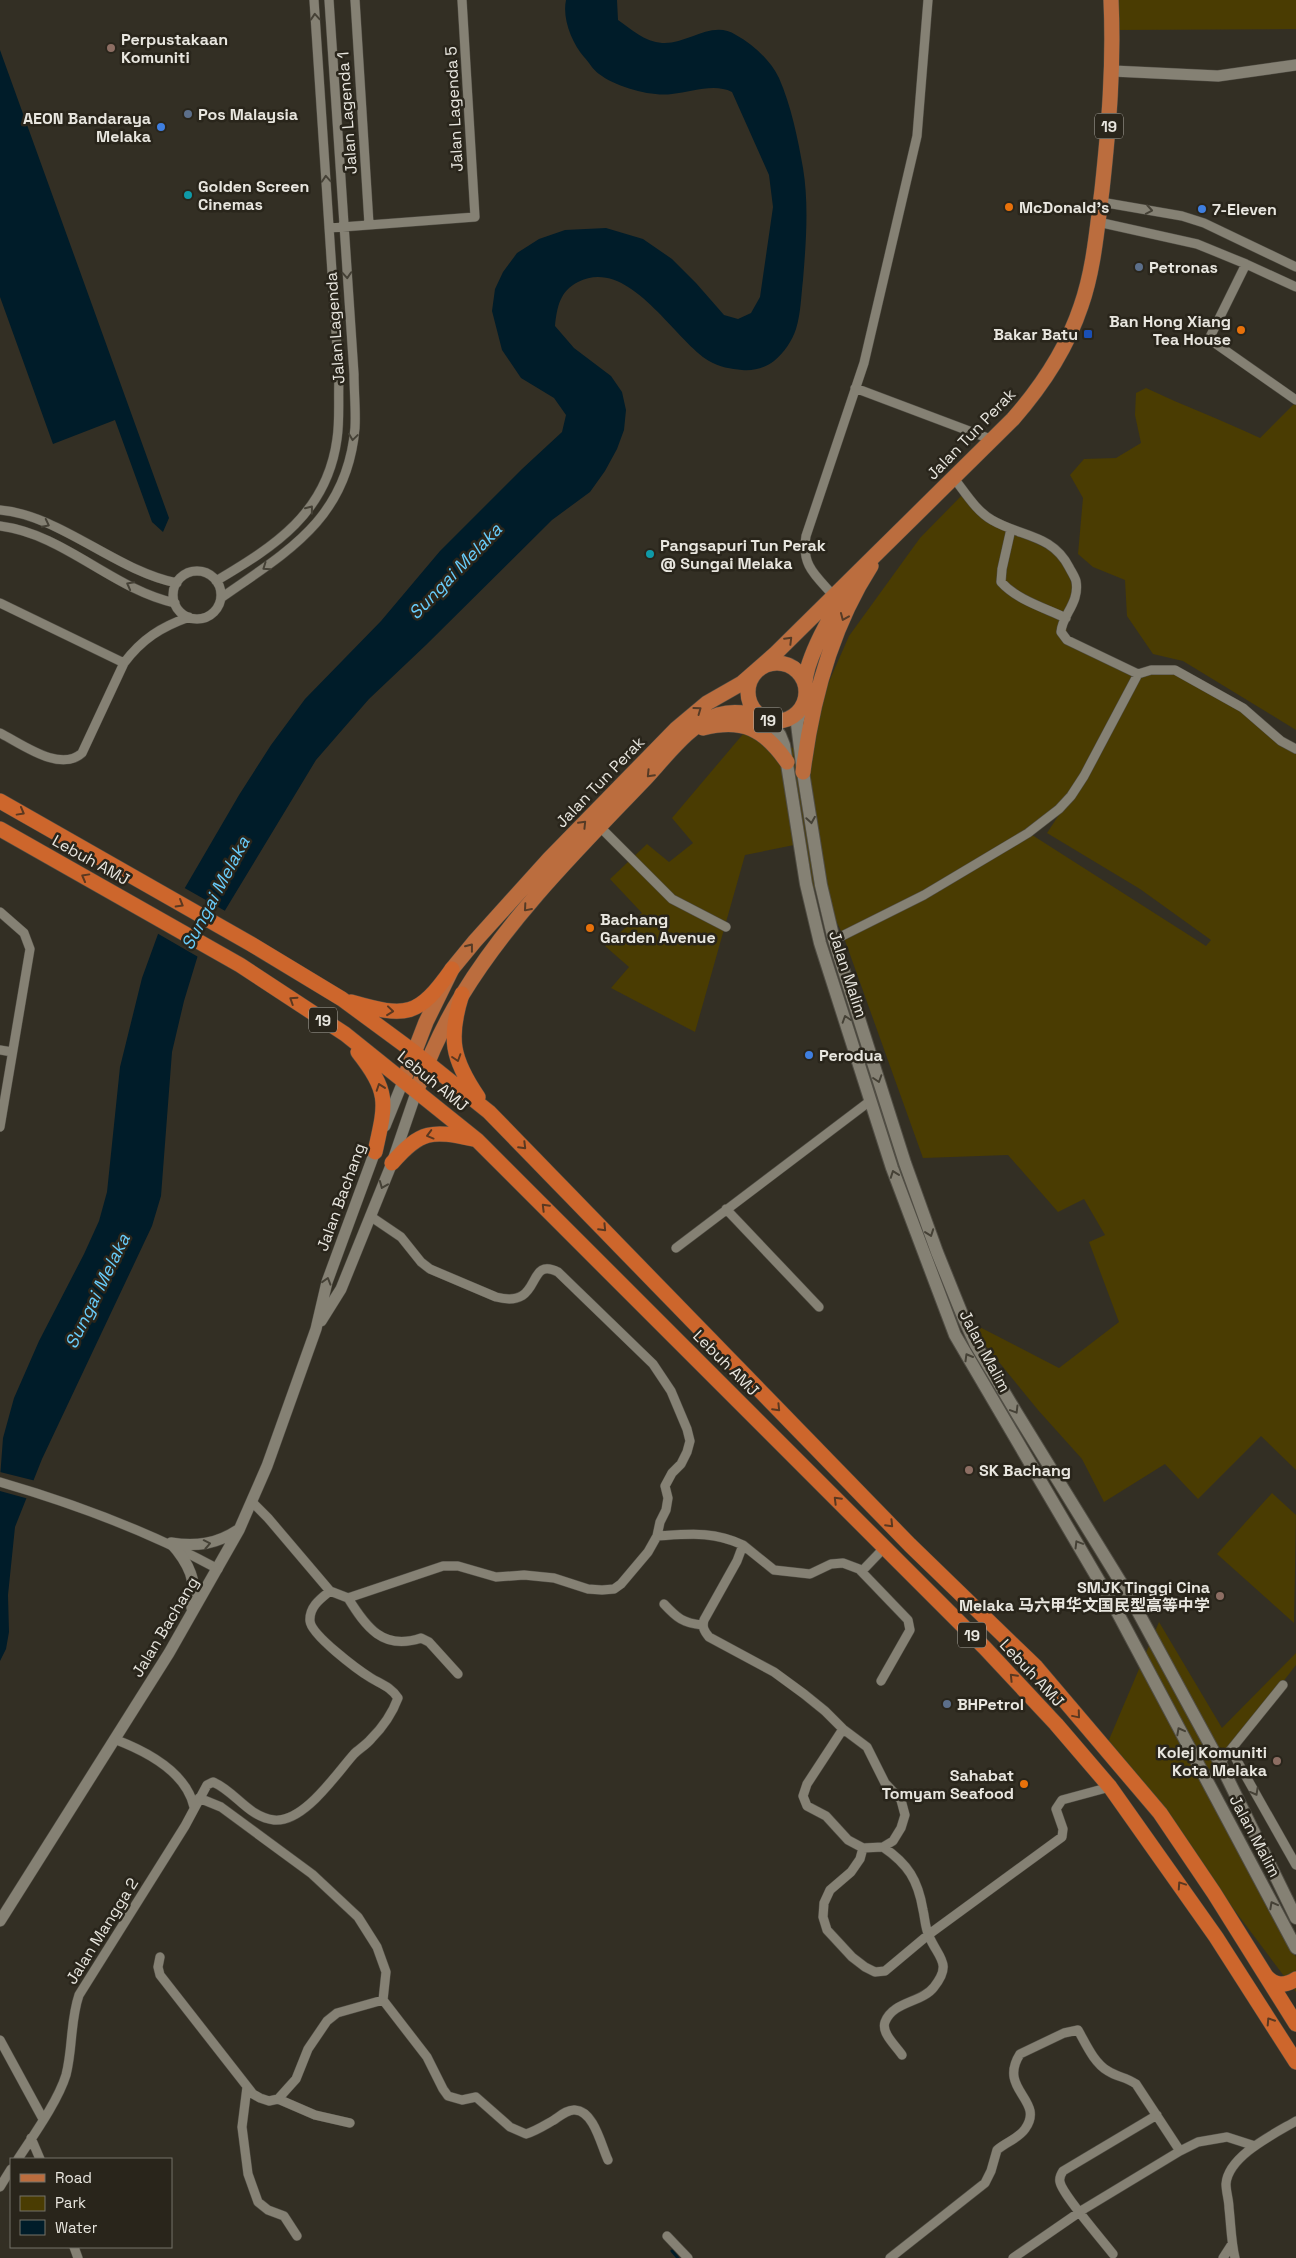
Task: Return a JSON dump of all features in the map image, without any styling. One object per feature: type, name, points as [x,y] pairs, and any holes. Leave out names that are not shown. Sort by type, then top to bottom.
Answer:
[{"type":"highway","name":"Lebuh AMJ","points":[[0,801],[250,944],[342,1000],[414,1052],[489,1112],[910,1545],[1036,1667],[1160,1813],[1214,1893],[1296,2024]]},
{"type":"highway","name":"Lebuh AMJ","points":[[0,829],[240,965],[345,1034],[404,1079],[477,1140],[1026,1690],[1110,1787],[1216,1937],[1296,2062]]},
{"type":"highway","points":[[342,1000],[393,1012],[408,1011],[430,998],[452,969]]},
{"type":"highway","points":[[462,994],[455,1017],[454,1053],[461,1071],[489,1112]]},
{"type":"highway","points":[[345,1034],[375,1074],[381,1087],[384,1100],[383,1113],[375,1152]]},
{"type":"highway","points":[[392,1163],[413,1142],[432,1133],[445,1132],[477,1140]]},
{"type":"highway","points":[[1264,1973],[1270,1981],[1278,1984],[1287,1984],[1296,1979]]},
{"type":"main road","name":"Jalan Tun Perak","points":[[404,1079],[414,1052],[452,969],[549,859],[676,729],[707,703],[742,683],[754,673],[992,440],[1027,402],[1056,359],[1070,333],[1081,305],[1089,277],[1098,222],[1107,148],[1113,71],[1111,0]]},
{"type":"main road","points":[[803,772],[808,732],[821,676],[849,607],[865,575],[885,544]]},
{"type":"main road","name":"Jalan Tun Perak","points":[[805,683],[808,666],[838,603],[855,574]]},
{"type":"main road","points":[[754,673],[768,664],[786,664],[794,668],[805,683]]},
{"type":"main road","name":"19","points":[[754,673],[750,680],[748,698],[751,706],[765,719],[789,719],[801,709],[805,701],[805,683]]},
{"type":"main road","name":"Jalan Malim","points":[[801,709],[798,724],[803,772],[821,885],[834,940],[905,1163],[937,1252],[964,1319],[976,1345],[1131,1599],[1292,1896],[1296,1918]]},
{"type":"main road","name":"Jalan Tun Perak","points":[[417,1090],[440,1033],[462,994],[514,923],[600,826],[695,728],[718,715],[736,712],[765,719]]},
{"type":"main road","name":"Jalan Malim","points":[[765,719],[780,734],[787,762],[806,884],[820,943],[848,1024],[870,1100],[916,1233],[955,1335],[1115,1608],[1296,1948]]},
{"type":"main road","points":[[684,738],[703,728],[716,725],[732,724],[749,727],[764,735],[777,747],[787,762]]},
{"type":"street","name":"Jalan Lagenda","points":[[216,581],[261,554],[302,519],[316,501],[330,467],[337,439],[338,378],[314,0]]},
{"type":"street","name":"Jalan Lagenda","points":[[221,598],[292,548],[314,526],[330,507],[348,468],[355,427],[354,374],[329,0]]},
{"type":"street","name":"Jalan Lagenda 1","points":[[355,0],[369,224]]},
{"type":"street","name":"Jalan Lagenda 5","points":[[369,224],[475,217],[462,0]]},
{"type":"street","points":[[833,595],[806,562],[804,550],[806,536],[868,345],[917,136],[928,0]]},
{"type":"street","points":[[1113,71],[1218,76],[1296,65]]},
{"type":"street","points":[[1100,202],[1182,216],[1204,223],[1296,267]]},
{"type":"street","points":[[1098,222],[1177,238],[1246,264],[1296,287]]},
{"type":"street","points":[[329,228],[369,224]]},
{"type":"street","points":[[1246,264],[1209,339],[1296,400]]},
{"type":"street","points":[[854,388],[992,440]]},
{"type":"street","points":[[953,478],[982,512],[992,520],[1051,544],[1064,558],[1076,581],[1074,604],[1061,627],[1061,632],[1067,640],[1138,674],[1151,670],[1174,670],[1243,708],[1281,741],[1296,749]]},
{"type":"street","points":[[0,510],[11,511],[38,519],[152,577],[177,583]]},
{"type":"street","points":[[0,526],[36,535],[152,596],[175,603]]},
{"type":"street","points":[[1011,528],[1001,582],[1008,589],[1023,598],[1066,618]]},
{"type":"street","points":[[198,571],[211,576],[216,581],[221,598],[219,605],[211,614],[200,619],[183,614],[175,603],[173,596],[177,583],[185,574],[198,571]]},
{"type":"street","points":[[0,603],[124,663]]},
{"type":"street","points":[[0,733],[46,756],[67,761],[75,759],[82,753],[124,663],[142,642],[156,631],[189,617]]},
{"type":"street","points":[[834,940],[924,895],[1028,833],[1059,809],[1071,796],[1084,776],[1138,674]]},
{"type":"street","points":[[600,826],[672,899],[726,927]]},
{"type":"street","points":[[0,912],[24,933],[30,949],[0,1127]]},
{"type":"street","points":[[0,1050],[12,1052]]},
{"type":"street","name":"Jalan Bachang","points":[[0,1921],[190,1617],[239,1530],[267,1466],[316,1328],[327,1282],[404,1079]]},
{"type":"street","name":"Jalan Bachang","points":[[316,1328],[341,1289],[392,1163],[417,1090]]},
{"type":"street","points":[[676,1248],[870,1100]]},
{"type":"street","points":[[726,1209],[819,1307]]},
{"type":"street","points":[[348,1598],[444,1566],[458,1566],[496,1577],[524,1575],[554,1578],[588,1589],[614,1588],[628,1577],[657,1536],[668,1498],[665,1486],[672,1473],[681,1464],[690,1441],[688,1429],[671,1391],[653,1364],[558,1272],[551,1268],[544,1268],[538,1273],[524,1296],[516,1300],[496,1297],[430,1269],[421,1262],[401,1237],[370,1216]]},
{"type":"street","points":[[0,1482],[95,1512],[171,1543],[218,1569]]},
{"type":"street","points":[[252,1502],[330,1591],[348,1598],[364,1623],[379,1637],[406,1643],[421,1638],[430,1642],[458,1674]]},
{"type":"street","points":[[171,1543],[190,1546],[204,1544],[229,1537],[239,1530]]},
{"type":"street","points":[[657,1536],[702,1533],[728,1538],[743,1545],[774,1570],[810,1574],[831,1564],[843,1563],[862,1571],[908,1620],[910,1625],[908,1635],[881,1681]]},
{"type":"street","points":[[171,1543],[184,1559],[192,1575],[195,1589],[190,1617]]},
{"type":"street","points":[[702,1625],[743,1545]]},
{"type":"street","points":[[862,1571],[884,1548]]},
{"type":"street","name":"Jalan Mangga 2","points":[[19,2158],[57,2096],[66,2076],[74,2011],[79,1995],[185,1826],[207,1785],[213,1782],[220,1785],[240,1803],[264,1817],[282,1819],[292,1816],[333,1782],[347,1762],[370,1741],[393,1712],[398,1698],[394,1692],[327,1644],[311,1627],[309,1619],[314,1605],[330,1591]]},
{"type":"street","points":[[664,1604],[679,1619],[702,1625],[709,1637],[774,1672],[804,1694],[825,1711],[842,1729],[867,1747],[885,1783],[901,1800],[906,1815],[901,1828],[893,1840],[883,1847],[863,1848],[848,1840],[826,1816],[807,1806],[803,1796],[807,1784],[842,1729]]},
{"type":"street","points":[[1220,1763],[1283,1685]]},
{"type":"street","points":[[114,1739],[148,1754],[171,1771],[187,1788],[194,1807]]},
{"type":"street","points":[[1231,1750],[1296,1865]]},
{"type":"street","points":[[863,1848],[860,1858],[851,1872],[830,1890],[824,1903],[823,1917],[827,1930],[852,1957],[875,1972],[885,1971],[928,1935],[1062,1837],[1064,1829],[1056,1809],[1062,1800],[1110,1787]]},
{"type":"street","points":[[199,1798],[221,1808],[312,1874],[358,1917],[377,1946],[386,1972],[383,2000],[427,2057],[448,2096],[462,2100],[476,2098],[510,2127],[526,2134],[566,2112],[574,2110],[583,2112],[590,2117],[608,2160]]},
{"type":"street","points":[[883,1847],[894,1854],[916,1880],[928,1935],[943,1958],[944,1969],[933,1989],[924,1996],[903,2004],[884,2023],[885,2032],[902,2055]]},
{"type":"street","points":[[160,1957],[158,1967],[160,1975],[247,2087],[260,2098],[269,2101],[278,2099],[296,2079],[308,2049],[327,2021],[337,2013],[383,2000]]},
{"type":"street","points":[[890,2258],[989,2178],[997,2150],[1025,2130],[1031,2113],[1029,2104],[1014,2083],[1013,2067],[1020,2054],[1064,2033],[1078,2030],[1101,2065],[1108,2072],[1127,2078],[1136,2084],[1180,2151]]},
{"type":"street","points":[[0,2040],[42,2119]]},
{"type":"street","points":[[247,2087],[242,2127],[248,2174],[258,2202],[268,2210],[284,2216],[297,2236]]},
{"type":"street","points":[[278,2099],[315,2115],[350,2123]]},
{"type":"street","points":[[1113,2254],[1080,2212],[1060,2182],[1063,2171],[1157,2114]]},
{"type":"street","points":[[1235,2258],[1226,2184],[1230,2171],[1241,2157],[1255,2146],[1296,2121]]},
{"type":"street","points":[[1013,2258],[1080,2212],[1198,2142],[1227,2137],[1255,2146]]},
{"type":"street","points":[[31,2138],[40,2158]]},
{"type":"street","points":[[0,2187],[10,2172]]},
{"type":"street","points":[[667,2236],[688,2258]]},
{"type":"street","points":[[1223,2258],[1232,2244]]},
{"type":"green space","points":[[1108,0],[1296,0],[1296,29],[1112,30]]},
{"type":"green space","points":[[1146,388],[1260,438],[1294,404],[1296,405],[1296,730],[1183,661],[1153,654],[1127,616],[1125,580],[1093,567],[1078,554],[1083,498],[1070,475],[1084,459],[1116,458],[1141,443],[1135,415],[1136,393]]},
{"type":"green space","points":[[965,492],[992,520],[1064,558],[1075,596],[1066,618],[1067,640],[1138,674],[1175,670],[1243,708],[1296,748],[1296,1470],[1261,1436],[1198,1499],[1165,1464],[1104,1502],[1082,1459],[1038,1410],[964,1319],[1059,1368],[1119,1322],[1089,1242],[1105,1235],[1084,1199],[1058,1212],[1008,1155],[923,1158],[843,935],[822,892],[806,884],[799,844],[745,855],[695,1032],[611,988],[629,967],[605,946],[642,913],[610,879],[647,844],[669,862],[693,843],[672,818],[749,727],[777,747],[800,748],[849,636],[920,538]],"holes":[[[1070,798],[1047,833],[1140,889],[1211,940],[1206,946],[1029,833]]]},
{"type":"green space","points":[[1272,1493],[1296,1515],[1294,1623],[1217,1554]]},
{"type":"green space","points":[[1159,1622],[1222,1728],[1296,1653],[1296,1665],[1220,1763],[1203,1773],[1296,1957],[1296,1992],[1108,1742]]},
{"type":"water","name":"Sungai Melaka","points":[[566,0],[617,0],[618,20],[638,34],[656,42],[671,43],[709,31],[727,31],[749,43],[771,65],[779,78],[791,111],[805,182],[805,252],[801,304],[796,329],[784,351],[771,363],[755,369],[734,369],[709,361],[695,350],[649,304],[632,290],[615,280],[597,277],[578,282],[567,290],[560,300],[555,326],[574,348],[611,376],[622,392],[626,410],[624,430],[617,449],[605,471],[590,492],[552,520],[369,699],[316,760],[198,955],[184,1001],[172,1052],[161,1196],[152,1226],[42,1459],[15,1527],[8,1595],[9,1632],[6,1649],[0,1661],[0,1478],[3,1438],[14,1398],[39,1341],[99,1221],[107,1192],[120,1067],[142,978],[158,934],[239,795],[271,745],[305,699],[381,621],[440,551],[562,432],[566,415],[554,398],[521,378],[502,350],[492,311],[495,289],[503,272],[517,253],[539,239],[565,230],[606,228],[643,239],[672,259],[724,315],[738,319],[751,313],[760,297],[773,207],[769,175],[732,92],[725,89],[710,88],[664,95],[654,94],[624,87],[606,79],[595,70],[576,45],[565,15]]},
{"type":"water","points":[[0,50],[169,518],[163,532],[152,522],[115,420],[53,444],[0,297]]},
{"type":"pier","points":[[181,886],[227,912],[200,958],[155,932]]},
{"type":"pier","points":[[0,1472],[36,1481],[29,1499],[0,1491]]},
{"type":"waterway","points":[[672,2251],[678,2258]]},
{"type":"place","name":"Perpustakaan Komuniti","points":[[111,48]]},
{"type":"place","name":"Pos Malaysia","points":[[188,114]]},
{"type":"place","name":"AEON Bandaraya Melaka","points":[[161,127]]},
{"type":"place","name":"Golden Screen Cinemas","points":[[188,195]]},
{"type":"place","name":"McDonald's","points":[[1009,207]]},
{"type":"place","name":"7-Eleven","points":[[1202,209]]},
{"type":"place","name":"Petronas","points":[[1139,267]]},
{"type":"place","name":"Ban Hong Xiang Tea House","points":[[1241,330]]},
{"type":"place","name":"Bakar Batu","points":[[1088,334]]},
{"type":"place","name":"Pangsapuri Tun Perak @ Sungai Melaka","points":[[650,554]]},
{"type":"place","name":"Bachang Garden Avenue","points":[[590,928]]},
{"type":"place","name":"Perodua","points":[[809,1055]]},
{"type":"place","name":"SK Bachang","points":[[969,1470]]},
{"type":"place","name":"SMJK Tinggi Cina Melaka 马六甲华文国民型高等中学","points":[[1220,1596]]},
{"type":"place","name":"BHPetrol","points":[[947,1704]]},
{"type":"place","name":"Kolej Komuniti Kota Melaka","points":[[1277,1761]]},
{"type":"place","name":"Sahabat Tomyam Seafood","points":[[1024,1784]]}]
